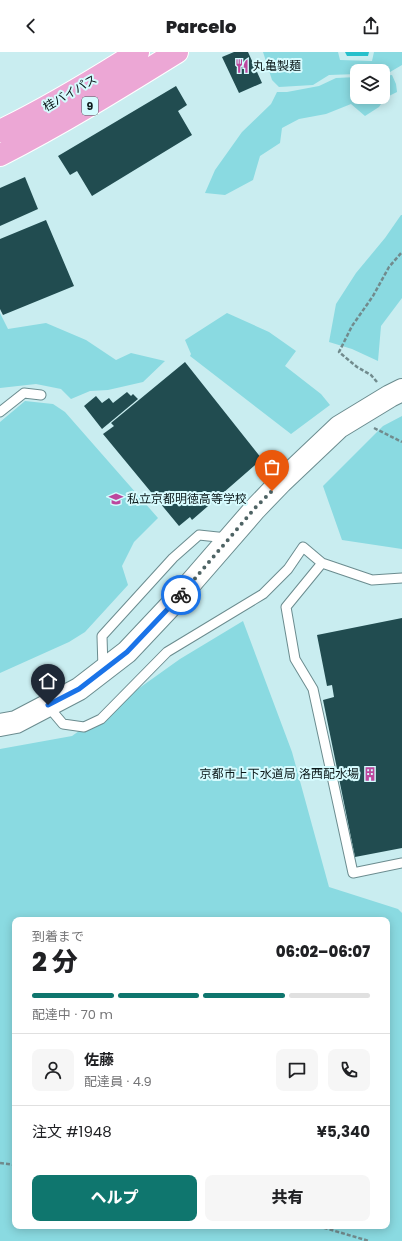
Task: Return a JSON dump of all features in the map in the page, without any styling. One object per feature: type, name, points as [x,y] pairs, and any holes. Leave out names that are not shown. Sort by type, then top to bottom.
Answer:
[{"type":"highway","name":"桂バイパス","points":[[0,131],[24,120],[109,71],[138,52]]},
{"type":"highway","name":"桂バイパス","points":[[0,154],[34,138],[177,52]]},
{"type":"street","points":[[0,725],[16,722],[79,689],[127,652],[176,600],[255,508],[281,482],[339,427],[396,393]]},
{"type":"lane","points":[[0,412],[24,393],[41,395]]},
{"type":"lane","points":[[103,670],[102,636],[173,558],[199,535],[228,539]]},
{"type":"lane","points":[[48,705],[63,724],[84,727],[101,719],[168,652],[263,594],[288,569],[303,547],[322,563],[372,580],[402,578]]},
{"type":"lane","points":[[322,563],[286,607],[295,659],[313,690],[353,873],[402,863]]},
{"type":"path","points":[[396,393],[357,367],[339,352],[352,326],[373,296],[389,267],[402,252]]},
{"type":"path","points":[[357,416],[365,434],[375,428],[402,442]]},
{"type":"path","points":[[0,1163],[12,1165]]},
{"type":"path","points":[[328,1229],[369,1241]]},
{"type":"shaded area","points":[[263,52],[338,52],[340,60],[372,61],[374,52],[402,52],[402,65],[390,72],[390,64],[350,64],[350,74],[329,75],[313,85],[279,87],[272,80]]},
{"type":"shaded area","points":[[345,52],[369,52],[368,56],[347,56]]},
{"type":"shaded area","points":[[390,75],[392,75],[396,84],[397,92],[390,96]]},
{"type":"shaded area","points":[[350,77],[351,104],[326,114],[299,119],[282,128],[280,143],[260,156],[253,180],[225,195],[205,193],[215,170],[242,132],[271,104],[277,92],[287,92],[319,86],[336,78]]},
{"type":"shaded area","points":[[351,104],[381,104],[379,107],[365,116]]},
{"type":"shaded area","points":[[401,215],[402,298],[381,326],[378,361],[352,349],[329,342],[336,304],[356,273],[385,238]]},
{"type":"shaded area","points":[[0,313],[8,329],[46,323],[86,340],[116,360],[131,353],[165,361],[143,382],[108,390],[90,391],[71,399],[61,389],[36,384],[0,388]]},
{"type":"shaded area","points":[[227,313],[269,332],[296,351],[285,366],[321,394],[330,405],[291,434],[190,356],[191,354],[185,340]]},
{"type":"shaded area","points":[[25,401],[53,404],[65,412],[158,518],[134,542],[122,566],[128,585],[85,632],[69,642],[0,673],[0,422]]},
{"type":"shaded area","points":[[402,416],[402,549],[342,540],[323,486],[383,426]]},
{"type":"shaded area","points":[[243,621],[292,752],[329,887],[398,909],[402,913],[402,1241],[0,1241],[0,749],[72,736],[180,659]]},
{"type":"building","points":[[234,52],[248,52],[262,83],[239,93],[222,57]]},
{"type":"building","points":[[176,86],[187,105],[178,111],[192,135],[92,196],[77,171],[70,175],[58,156]]},
{"type":"building","points":[[25,177],[38,209],[0,226],[0,188]]},
{"type":"building","points":[[46,220],[74,286],[3,315],[0,309],[0,239]]},
{"type":"building","points":[[185,362],[262,459],[192,520],[190,517],[179,526],[103,434],[114,426],[111,423]]},
{"type":"building","points":[[127,392],[131,396],[133,394],[138,399],[102,429],[84,406],[96,396],[102,403],[109,398],[113,403]]},
{"type":"building","name":"京都市上下水道局 洛西配水場","points":[[402,618],[402,848],[355,857],[323,700],[334,697],[332,685],[327,686],[317,635]]},
{"type":"way so far","points":[[181,595],[255,508],[272,491]]},
{"type":"place","name":"丸亀製麺","points":[[242,66]]},
{"type":"place","name":"私立京都明徳高等学校","points":[[116,499]]},
{"type":"place","name":"京都市上下水道局 洛西配水場","points":[[370,774]]},
{"type":"route","points":[[48,705],[79,689],[127,652],[181,595]]}]
